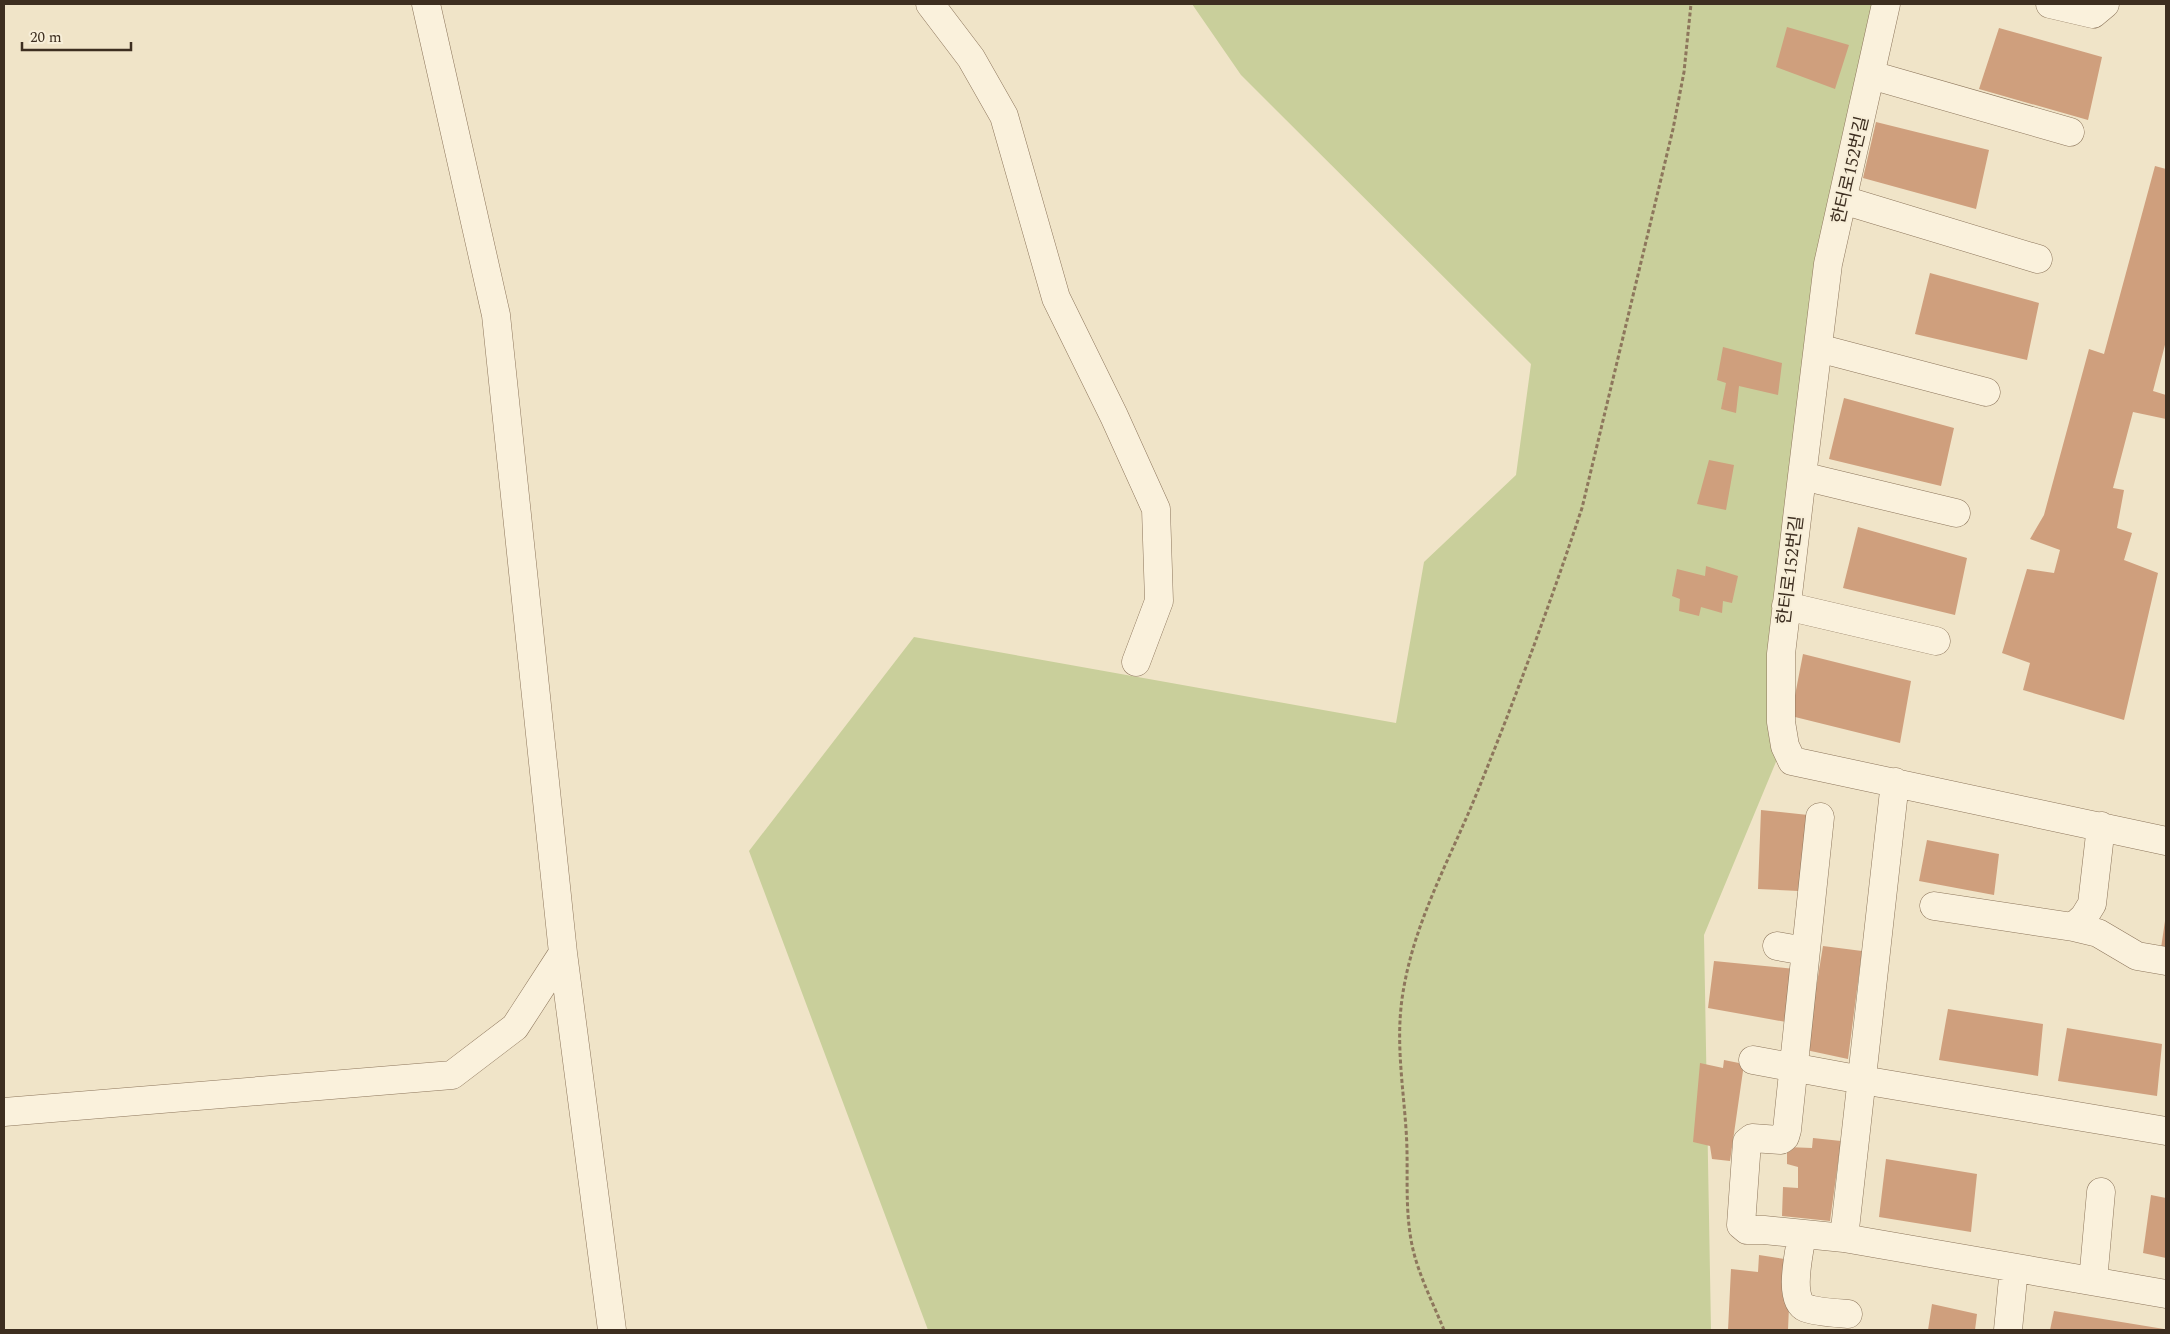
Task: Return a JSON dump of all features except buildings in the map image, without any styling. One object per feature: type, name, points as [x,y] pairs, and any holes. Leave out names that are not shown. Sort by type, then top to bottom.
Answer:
[{"type":"street","points":[[426,4],[496,315],[563,953],[612,1330]]},
{"type":"street","points":[[930,4],[971,58],[1004,116],[1056,298],[1114,416],[1156,509],[1159,601],[1136,662]]},
{"type":"street","name":"한터로152번길","points":[[1886,4],[1828,264],[1781,654],[1781,722],[1785,746],[1792,761],[2166,841]]},
{"type":"street","points":[[2050,4],[2093,14],[2105,4]]},
{"type":"street","points":[[1871,75],[2070,132]]},
{"type":"street","points":[[1843,200],[2038,260]]},
{"type":"street","points":[[1818,348],[1986,392]]},
{"type":"street","points":[[1802,476],[1956,512]]},
{"type":"street","points":[[1786,606],[1936,641]]},
{"type":"street","points":[[1844,1238],[1895,782]]},
{"type":"street","points":[[1820,817],[1785,1137],[1781,1140],[1752,1138],[1747,1142],[1742,1225],[1747,1230],[1844,1238],[2166,1294]]},
{"type":"street","points":[[2073,927],[2084,917],[2092,904],[2101,826]]},
{"type":"street","points":[[1934,906],[2073,927],[2098,933],[2137,956],[2166,961]]},
{"type":"street","points":[[1777,946],[1805,951]]},
{"type":"street","points":[[4,1112],[452,1075],[515,1027],[563,953]]},
{"type":"street","points":[[1753,1060],[2166,1131]]},
{"type":"street","points":[[2093,1281],[2102,1192]]},
{"type":"street","points":[[1802,1234],[1795,1295],[1806,1308],[1848,1314]]},
{"type":"street","points":[[2008,1330],[2014,1268]]},
{"type":"path","points":[[1444,1330],[1418,1266],[1412,1245],[1407,1204],[1406,1131],[1399,1034],[1402,998],[1424,912],[1473,801],[1502,728],[1582,508],[1673,129],[1684,72],[1691,4]]},
{"type":"green space","points":[[1192,4],[1885,4],[1828,264],[1778,757],[1704,935],[1711,1330],[928,1330],[749,851],[914,637],[1396,723],[1424,562],[1516,475],[1531,364],[1241,75]]}]
